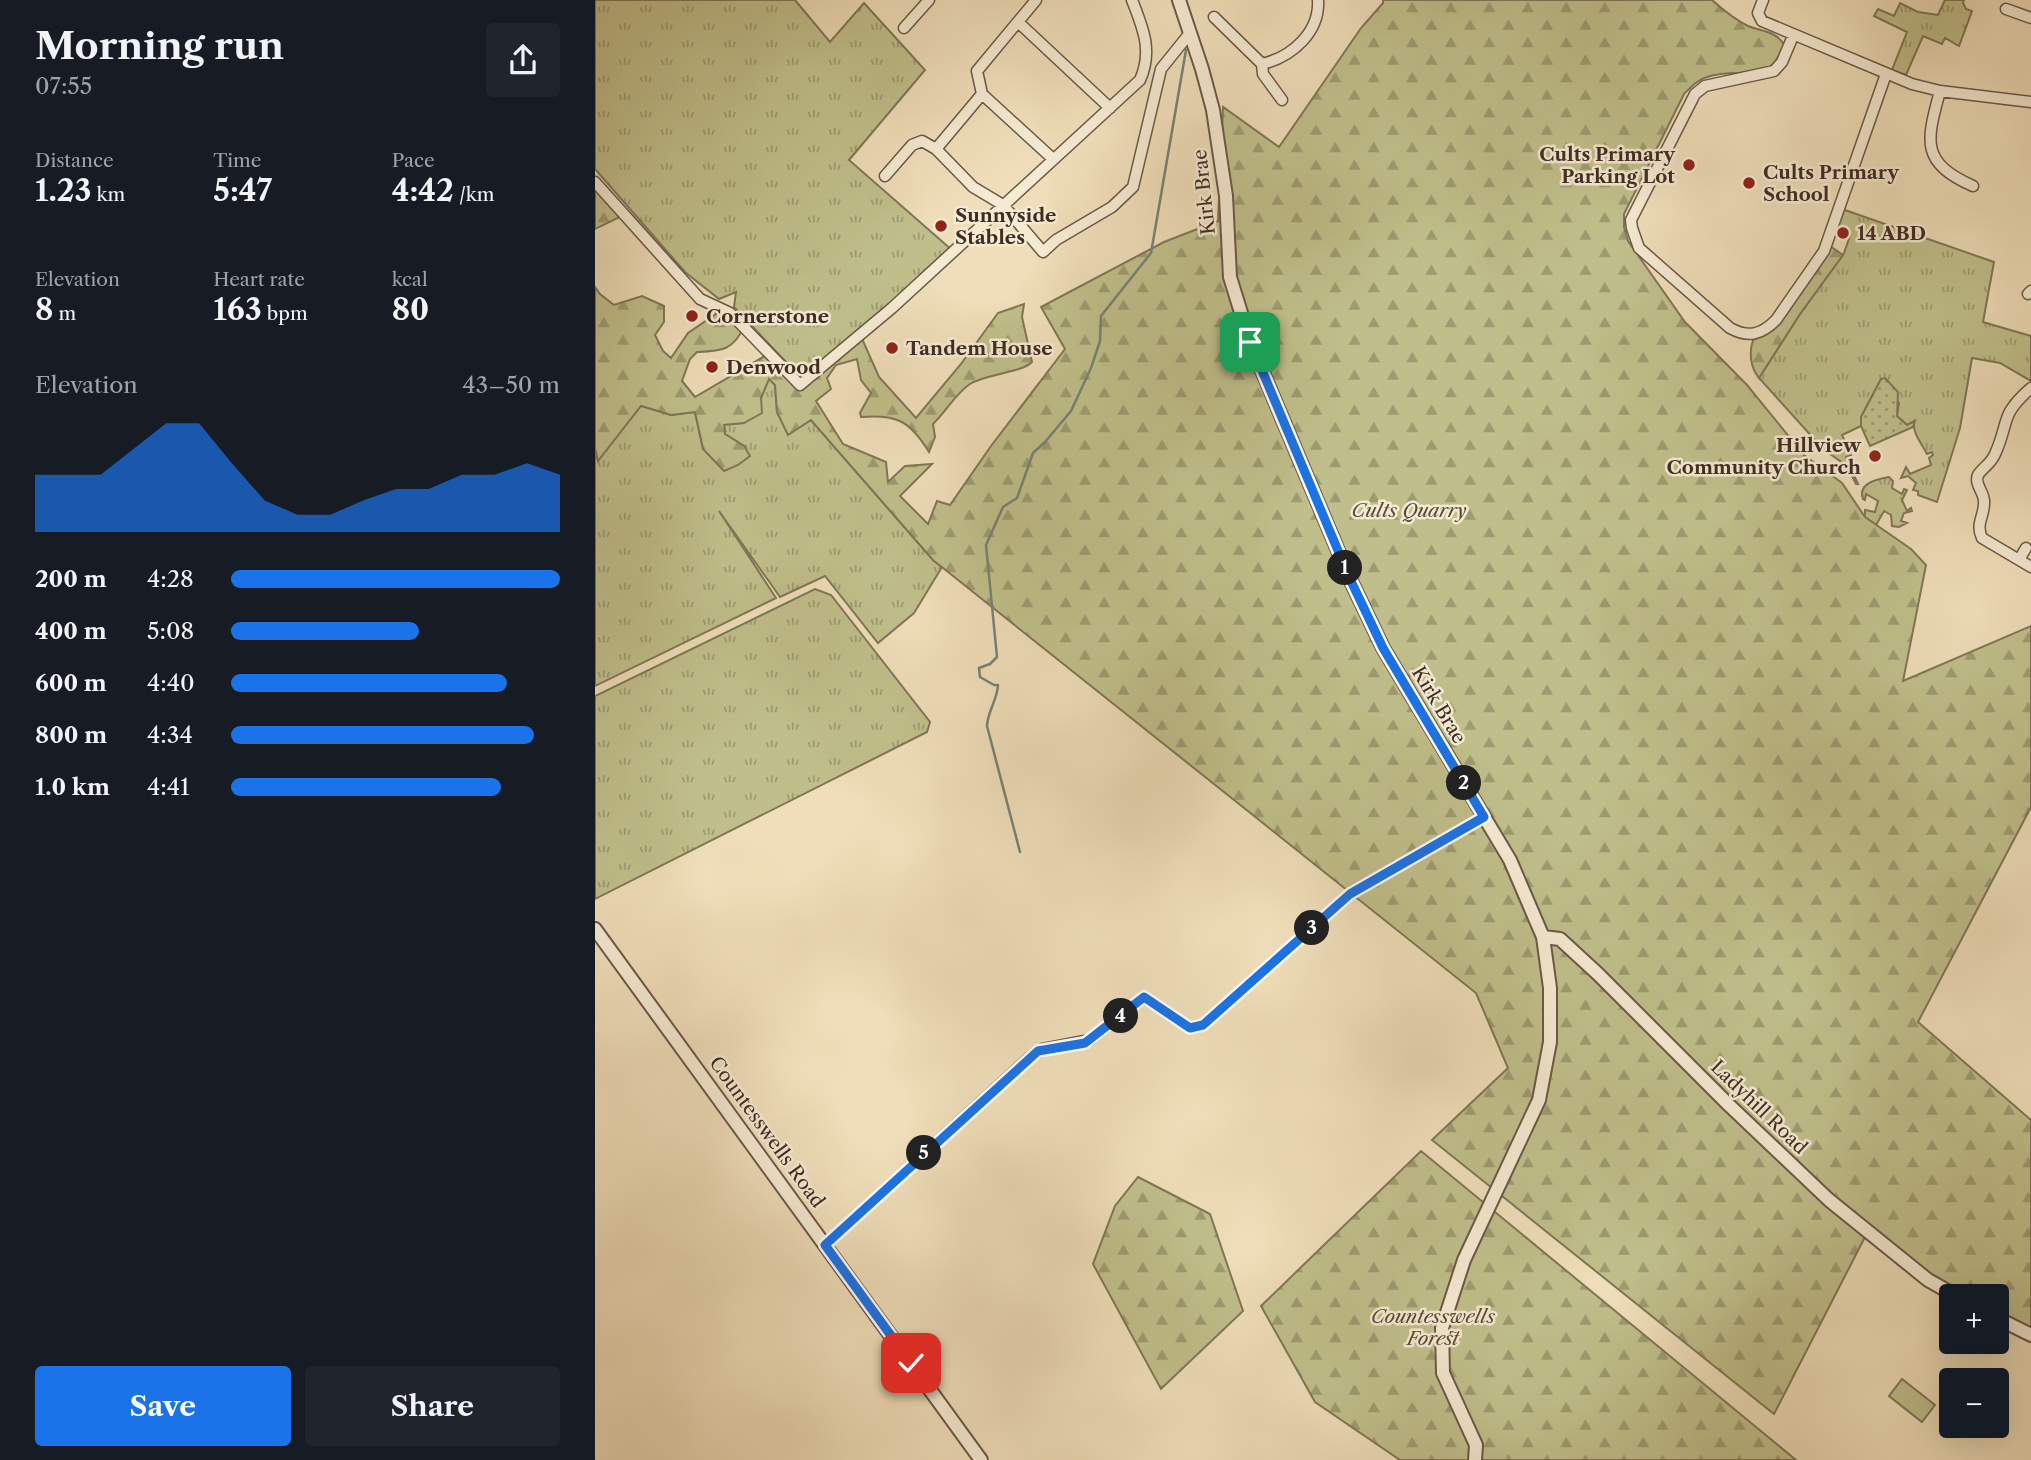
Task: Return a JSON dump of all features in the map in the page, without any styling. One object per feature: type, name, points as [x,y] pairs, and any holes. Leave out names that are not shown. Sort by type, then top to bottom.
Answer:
[{"type":"street","points":[[904,28],[929,0]]},
{"type":"street","points":[[1036,0],[977,71],[982,94],[1053,159]]},
{"type":"street","points":[[595,182],[700,299],[730,313],[800,385],[892,308],[1140,80],[1146,64],[1147,45],[1132,0]]},
{"type":"street","name":"Kirk Brae","points":[[1178,0],[1213,110],[1226,196],[1230,277],[1250,342],[1350,579],[1383,648],[1510,860],[1543,937],[1550,988],[1550,1042],[1539,1100],[1464,1260],[1442,1328],[1443,1373],[1476,1445],[1475,1460]]},
{"type":"street","points":[[1262,64],[1276,61],[1306,37],[1316,23],[1318,0]]},
{"type":"street","points":[[1763,0],[1758,13],[1762,21],[1912,85],[2031,102]]},
{"type":"street","points":[[2006,9],[2031,18]]},
{"type":"street","points":[[1018,22],[1110,107]]},
{"type":"street","points":[[1215,23],[1262,64],[1263,74],[1282,100]]},
{"type":"street","points":[[885,176],[912,145],[922,141],[936,149],[973,187],[1003,205],[1043,252],[1056,240],[1112,207],[1133,187],[1161,69],[1190,33]]},
{"type":"street","points":[[1793,36],[1782,62],[1774,71],[1705,86],[1695,94],[1632,220],[1632,229],[1639,248],[1738,333],[1748,335],[1767,329],[1824,251],[1886,74]]},
{"type":"street","points":[[1940,91],[1931,127],[1930,146],[1944,170],[1972,186]]},
{"type":"street","points":[[936,149],[982,94]]},
{"type":"street","points":[[2029,394],[2013,405],[2007,413],[1997,452],[1990,465],[1978,476],[1977,483],[1985,502],[1979,523],[1982,538],[2031,568]]},
{"type":"street","points":[[2019,560],[2026,548]]},
{"type":"street","points":[[825,1245],[1038,1051],[1085,1043],[1144,997],[1190,1028],[1203,1025],[1350,894],[1484,817]]},
{"type":"street","name":"Countesswells Road","points":[[595,929],[981,1460]]},
{"type":"street","name":"Ladyhill Road","points":[[1543,937],[1560,939],[1829,1200],[1939,1286]]},
{"type":"street","points":[[2009,1324],[2031,1335]]},
{"type":"green space","points":[[595,0],[795,0],[830,42],[864,3],[925,70],[849,160],[953,251],[804,381],[734,307],[736,292],[719,299],[685,272],[595,169]]},
{"type":"green space","name":"Cults Quarry","points":[[1383,0],[1712,0],[1743,24],[1774,35],[1785,47],[1770,67],[1761,71],[1707,77],[1684,94],[1624,214],[1624,227],[1628,241],[1685,322],[1747,385],[1804,455],[1842,483],[1865,517],[1911,549],[1926,565],[1903,681],[2031,626],[2031,807],[1918,1022],[2031,1120],[2031,1328],[2009,1316],[2009,1284],[1949,1284],[1865,1237],[1774,1414],[1432,1140],[1508,1068],[1476,993],[933,560],[811,420],[788,435],[777,412],[775,385],[769,379],[761,398],[762,413],[744,423],[724,425],[725,434],[744,446],[750,456],[738,465],[724,471],[703,449],[695,412],[671,415],[641,406],[598,461],[595,448],[595,287],[614,305],[642,296],[664,306],[664,322],[655,335],[663,351],[671,358],[688,333],[719,312],[744,326],[731,345],[719,350],[697,352],[690,359],[682,381],[695,397],[770,353],[804,381],[860,334],[879,377],[916,418],[961,364],[998,313],[1024,304],[1022,317],[1032,362],[1020,369],[977,381],[965,388],[933,424],[935,437],[929,452],[915,433],[901,422],[884,417],[861,417],[860,413],[871,393],[861,380],[857,359],[836,365],[827,378],[831,389],[816,401],[843,444],[886,462],[888,482],[905,466],[932,464],[900,496],[928,524],[937,501],[950,505],[1065,349],[1041,307],[1164,242],[1218,221],[1223,107],[1279,147],[1361,28]]},
{"type":"green space","points":[[1945,0],[1964,0],[1966,9],[1972,11],[1959,46],[1945,38],[1942,44],[1923,36],[1906,75],[1892,70],[1907,32],[1874,16],[1878,9],[1894,16],[1900,3],[1918,12],[1938,15]]},
{"type":"green space","points":[[595,185],[620,217],[595,229]]},
{"type":"green space","points":[[1842,209],[1994,262],[1983,322],[2031,336],[2031,381],[2000,363],[1972,358],[1960,428],[1937,502],[1918,495],[1918,491],[1913,490],[1916,483],[1908,476],[1901,478],[1906,467],[1910,474],[1931,465],[1929,458],[1933,455],[1932,452],[1927,454],[1918,438],[1914,421],[1907,425],[1897,416],[1899,403],[1881,379],[1861,417],[1861,426],[1842,435],[1851,455],[1846,457],[1856,484],[1847,466],[1823,449],[1759,378],[1844,253],[1850,236],[1837,227]]},
{"type":"green space","points":[[1830,246],[1843,255],[1800,314],[1759,378],[1751,359],[1753,340],[1779,324]]},
{"type":"green space","points":[[769,378],[775,385],[777,412],[788,434],[811,420],[942,567],[914,613],[878,643],[825,576],[780,597],[719,511],[776,598],[595,686],[595,448],[598,460],[641,405],[671,415],[695,412],[703,449],[744,446],[725,434],[724,424],[744,423],[761,398]]},
{"type":"green space","points":[[1885,378],[1898,392],[1897,416],[1907,425],[1915,421],[1913,427],[1870,446],[1861,426],[1861,417],[1881,379]]},
{"type":"green space","points":[[1889,477],[1893,481],[1892,488],[1902,494],[1904,489],[1907,490],[1902,500],[1907,511],[1911,508],[1912,511],[1904,513],[1901,521],[1907,523],[1899,527],[1892,526],[1891,515],[1884,511],[1876,525],[1865,517],[1865,510],[1875,512],[1878,501],[1866,494],[1865,500],[1863,499],[1863,489],[1870,483]]},
{"type":"green space","points":[[815,589],[831,595],[930,722],[927,732],[595,899],[595,696]]},
{"type":"green space","name":"Countesswells Forest","points":[[1421,1151],[1796,1460],[1400,1460],[1315,1402],[1261,1306]]},
{"type":"green space","points":[[1138,1177],[1210,1214],[1243,1311],[1161,1389],[1093,1264],[1115,1206]]},
{"type":"green space","points":[[1902,1379],[1935,1405],[1922,1422],[1889,1396]]},
{"type":"waterway","points":[[1172,0],[1183,30]]},
{"type":"waterway","points":[[1020,852],[987,726],[998,685],[980,677],[979,668],[990,664],[997,657],[986,545],[1003,507],[1017,498],[1033,453],[1071,411],[1100,341],[1101,316],[1151,253],[1186,50]]},
{"type":"place","name":"Cults Primary Parking Lot","points":[[1689,165]]},
{"type":"place","name":"Cults Primary School","points":[[1749,183]]},
{"type":"place","name":"Sunnyside Stables","points":[[941,226]]},
{"type":"place","name":"14 ABD","points":[[1843,233]]},
{"type":"place","name":"Cornerstone","points":[[692,316]]},
{"type":"place","name":"Tandem House","points":[[892,348]]},
{"type":"place","name":"Denwood","points":[[712,367]]},
{"type":"place","name":"Hillview Community Church","points":[[1875,456]]},
{"type":"route","points":[[911,1363],[825,1245],[1038,1051],[1085,1043],[1144,997],[1190,1028],[1203,1025],[1350,894],[1484,817],[1383,648],[1350,579],[1250,342]]}]
